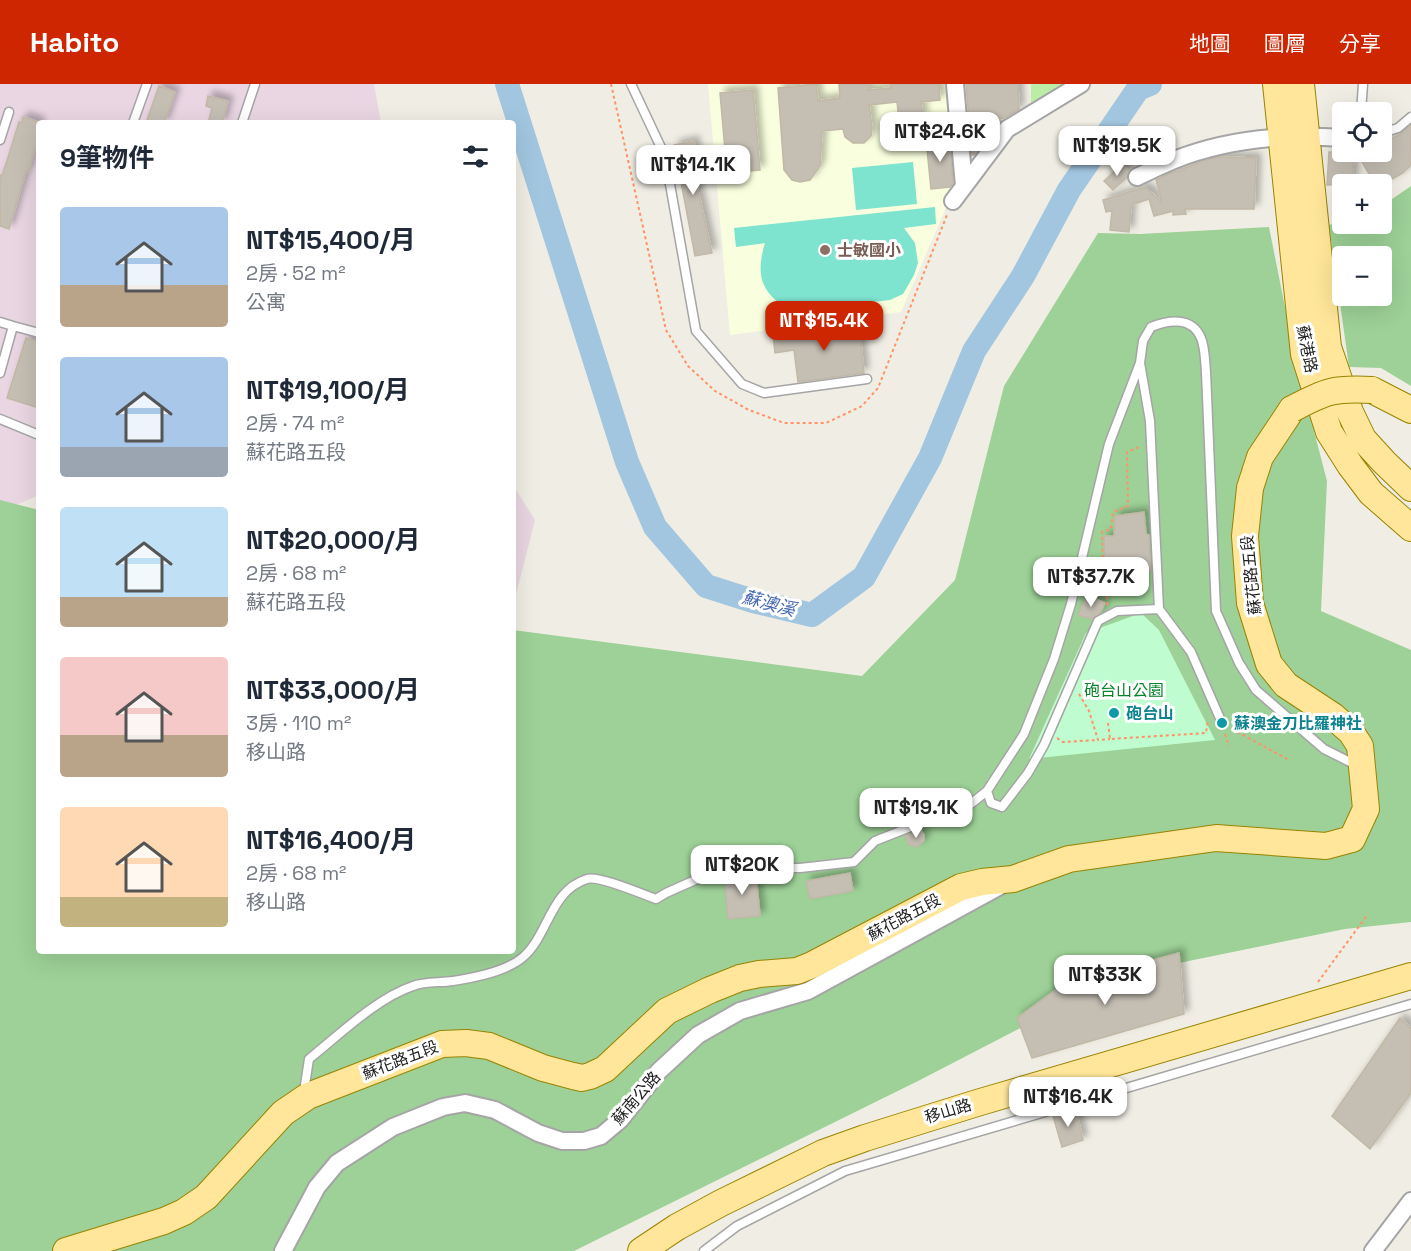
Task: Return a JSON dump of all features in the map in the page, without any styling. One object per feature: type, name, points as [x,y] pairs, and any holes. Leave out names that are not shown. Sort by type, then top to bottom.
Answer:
[{"type":"main road","points":[[1276,84],[1295,137]]},
{"type":"main road","points":[[1295,137],[1301,84]]},
{"type":"main road","name":"蘇港路","points":[[1295,137],[1328,347],[1350,412],[1363,439],[1411,488]]},
{"type":"main road","name":"蘇港路","points":[[1295,137],[1304,354],[1329,432],[1371,493],[1411,528]]},
{"type":"main road","name":"蘇花路五段","points":[[66,1251],[164,1221],[184,1212],[207,1197],[283,1113],[308,1096],[442,1044],[466,1043],[489,1046],[543,1068],[573,1076],[590,1076],[605,1069],[667,1011],[740,978],[797,971],[961,887],[1013,879],[1069,859],[1216,838],[1326,846],[1352,839],[1366,809],[1360,746],[1351,732],[1286,685],[1269,664],[1250,603],[1245,536],[1250,488],[1260,457],[1292,409],[1325,392],[1348,389],[1372,390],[1411,410]]},
{"type":"main road","name":"移山路","points":[[641,1251],[677,1227],[722,1203],[824,1153],[865,1138],[1411,976]]},
{"type":"street","points":[[955,84],[963,177]]},
{"type":"street","points":[[953,201],[963,177],[1007,129],[1081,84]]},
{"type":"street","points":[[1137,177],[1187,156],[1242,141],[1295,137],[1332,138]]},
{"type":"street","name":"蘇南公路","points":[[283,1251],[317,1187],[338,1163],[393,1127],[443,1107],[465,1103],[495,1110],[538,1133],[562,1141],[584,1141],[601,1136],[620,1120],[659,1071],[698,1035],[740,1011],[808,991],[1013,879]]},
{"type":"street","points":[[1372,1251],[1411,1201]]},
{"type":"lane","points":[[134,120],[147,84]]},
{"type":"lane","points":[[243,120],[255,84]]},
{"type":"lane","points":[[631,84],[665,156],[696,331],[742,384],[764,393],[867,379]]},
{"type":"lane","points":[[1362,102],[1363,84]]},
{"type":"lane","points":[[0,140],[9,112]]},
{"type":"lane","points":[[1392,130],[1398,128],[1411,117]]},
{"type":"lane","points":[[308,1096],[305,1085],[309,1059],[390,995],[415,985],[454,981],[495,972],[522,958],[539,937],[558,898],[578,882],[590,878],[656,899],[711,873],[729,868],[800,868],[854,862],[875,841],[923,822],[944,820],[958,814],[987,791],[1024,734],[1054,659],[1074,591],[1109,444],[1140,363],[1143,341],[1151,327],[1166,321],[1181,321],[1192,327],[1201,337],[1206,372],[1216,611],[1239,663],[1256,690],[1324,749],[1361,768]]},
{"type":"lane","points":[[0,322],[36,332]]},
{"type":"lane","points":[[0,372],[13,326]]},
{"type":"lane","points":[[1140,363],[1150,421],[1159,609],[1191,652],[1222,723]]},
{"type":"lane","points":[[0,419],[36,434]]},
{"type":"lane","points":[[987,791],[991,803],[1002,807],[1028,773],[1049,734],[1098,621],[1117,611],[1159,609]]},
{"type":"lane","points":[[704,1251],[737,1226],[845,1171],[1411,1004]]},
{"type":"path","points":[[611,84],[666,330],[688,366],[715,391],[749,410],[784,423],[826,423],[862,406],[878,388],[953,201]]},
{"type":"path","points":[[1102,618],[1108,602],[1103,579],[1102,532],[1111,529],[1113,512],[1128,506],[1126,452],[1139,447]]},
{"type":"path","points":[[1074,591],[1103,579]]},
{"type":"path","points":[[1072,681],[1089,711],[1098,740]]},
{"type":"path","points":[[1049,734],[1063,742],[1206,733],[1209,716],[1289,760]]},
{"type":"path","points":[[1108,723],[1110,739]]},
{"type":"path","points":[[1222,723],[1228,746]]},
{"type":"path","points":[[1317,984],[1368,914]]},
{"type":"shaded area","points":[[0,84],[374,84],[380,120],[36,120],[36,496],[0,512]]},
{"type":"shaded area","name":"士敏國小","points":[[708,84],[948,84],[953,137],[927,139],[931,189],[955,187],[901,312],[730,335]]},
{"type":"shaded area","points":[[913,162],[917,204],[856,210],[852,168]]},
{"type":"shaded area","points":[[935,207],[936,224],[904,228],[915,243],[918,263],[903,294],[890,300],[793,311],[774,298],[763,283],[761,265],[765,243],[736,247],[734,228]]},
{"type":"shaded area","points":[[516,490],[535,520],[516,594]]},
{"type":"green space","points":[[1031,84],[1064,84],[1031,104]]},
{"type":"green space","points":[[1411,186],[1411,386],[1381,368],[1349,367],[1340,306],[1392,306],[1392,246],[1332,246],[1329,225],[1332,224],[1332,234],[1392,234],[1392,199]]},
{"type":"green space","points":[[1269,227],[1296,362],[1327,481],[1321,611],[1411,650],[1411,922],[1345,929],[1125,974],[918,1081],[574,1251],[0,1251],[0,500],[36,509],[36,954],[516,954],[516,630],[862,676],[955,580],[1004,386],[1098,233],[1140,234]]},
{"type":"green space","name":"砲台山公園","points":[[1141,613],[1159,630],[1215,740],[1029,759],[1086,633]]},
{"type":"building","points":[[816,84],[818,101],[840,98],[839,84],[867,84],[868,90],[891,88],[890,84],[939,84],[940,100],[921,102],[923,118],[899,121],[897,102],[869,105],[871,136],[864,143],[853,143],[845,137],[843,129],[822,131],[820,166],[810,180],[800,182],[792,180],[784,170],[778,88]]},
{"type":"building","points":[[966,84],[1018,84],[1019,109],[998,119],[998,124],[974,155],[972,155]]},
{"type":"building","points":[[159,86],[175,92],[165,120],[147,120]]},
{"type":"building","points":[[753,90],[760,170],[727,173],[720,93]]},
{"type":"building","points":[[208,96],[228,101],[223,120],[209,120],[212,108],[206,106]]},
{"type":"building","points":[[23,117],[36,121],[36,146],[9,229],[0,226],[0,175],[2,176],[19,122],[22,123]]},
{"type":"building","points":[[1411,125],[1411,165],[1392,179],[1392,174],[1369,174],[1362,162],[1392,162],[1392,138]]},
{"type":"building","points":[[949,137],[953,183],[950,187],[931,189],[926,139]]},
{"type":"building","points":[[694,141],[702,181],[696,182],[712,253],[695,256],[674,145]]},
{"type":"building","points":[[1329,152],[1332,152],[1332,162],[1353,162],[1353,174],[1332,174],[1332,185],[1327,185]]},
{"type":"building","points":[[1217,157],[1256,158],[1254,209],[1185,209],[1186,214],[1173,215],[1173,211],[1154,216],[1149,199],[1131,205],[1129,232],[1110,230],[1112,211],[1106,212],[1103,200],[1145,187],[1162,203],[1156,180]]},
{"type":"building","points":[[1122,164],[1129,171],[1127,177],[1113,190],[1104,181]]},
{"type":"building","points":[[859,324],[864,373],[798,382],[794,350],[775,353],[773,334]]},
{"type":"building","points":[[26,338],[36,341],[36,407],[7,398]]},
{"type":"building","points":[[1144,512],[1146,534],[1149,535],[1151,571],[1105,578],[1104,536],[1114,536],[1115,516]]},
{"type":"building","points":[[1087,595],[1105,603],[1100,613],[1092,619],[1078,615]]},
{"type":"building","points":[[921,830],[924,841],[917,847],[909,845],[905,836]]},
{"type":"building","points":[[850,873],[853,891],[810,899],[806,881]]},
{"type":"building","points":[[756,874],[760,916],[728,919],[724,876]]},
{"type":"building","points":[[1179,953],[1184,1014],[1032,1058],[1017,1018],[1064,984]]},
{"type":"building","points":[[1400,1018],[1411,1028],[1411,1093],[1370,1149],[1332,1116]]},
{"type":"building","points":[[1076,1110],[1083,1140],[1062,1147],[1053,1116]]},
{"type":"waterway","name":"蘇澳溪","points":[[507,84],[627,462],[655,527],[706,586],[753,601],[812,615],[864,577],[930,458],[974,351],[1023,276],[1069,190],[1138,89],[1150,84]]},
{"type":"place","name":"士敏國小","points":[[825,250]]},
{"type":"place","name":"砲台山","points":[[1114,713]]},
{"type":"place","name":"蘇澳金刀比羅神社","points":[[1222,723]]}]
